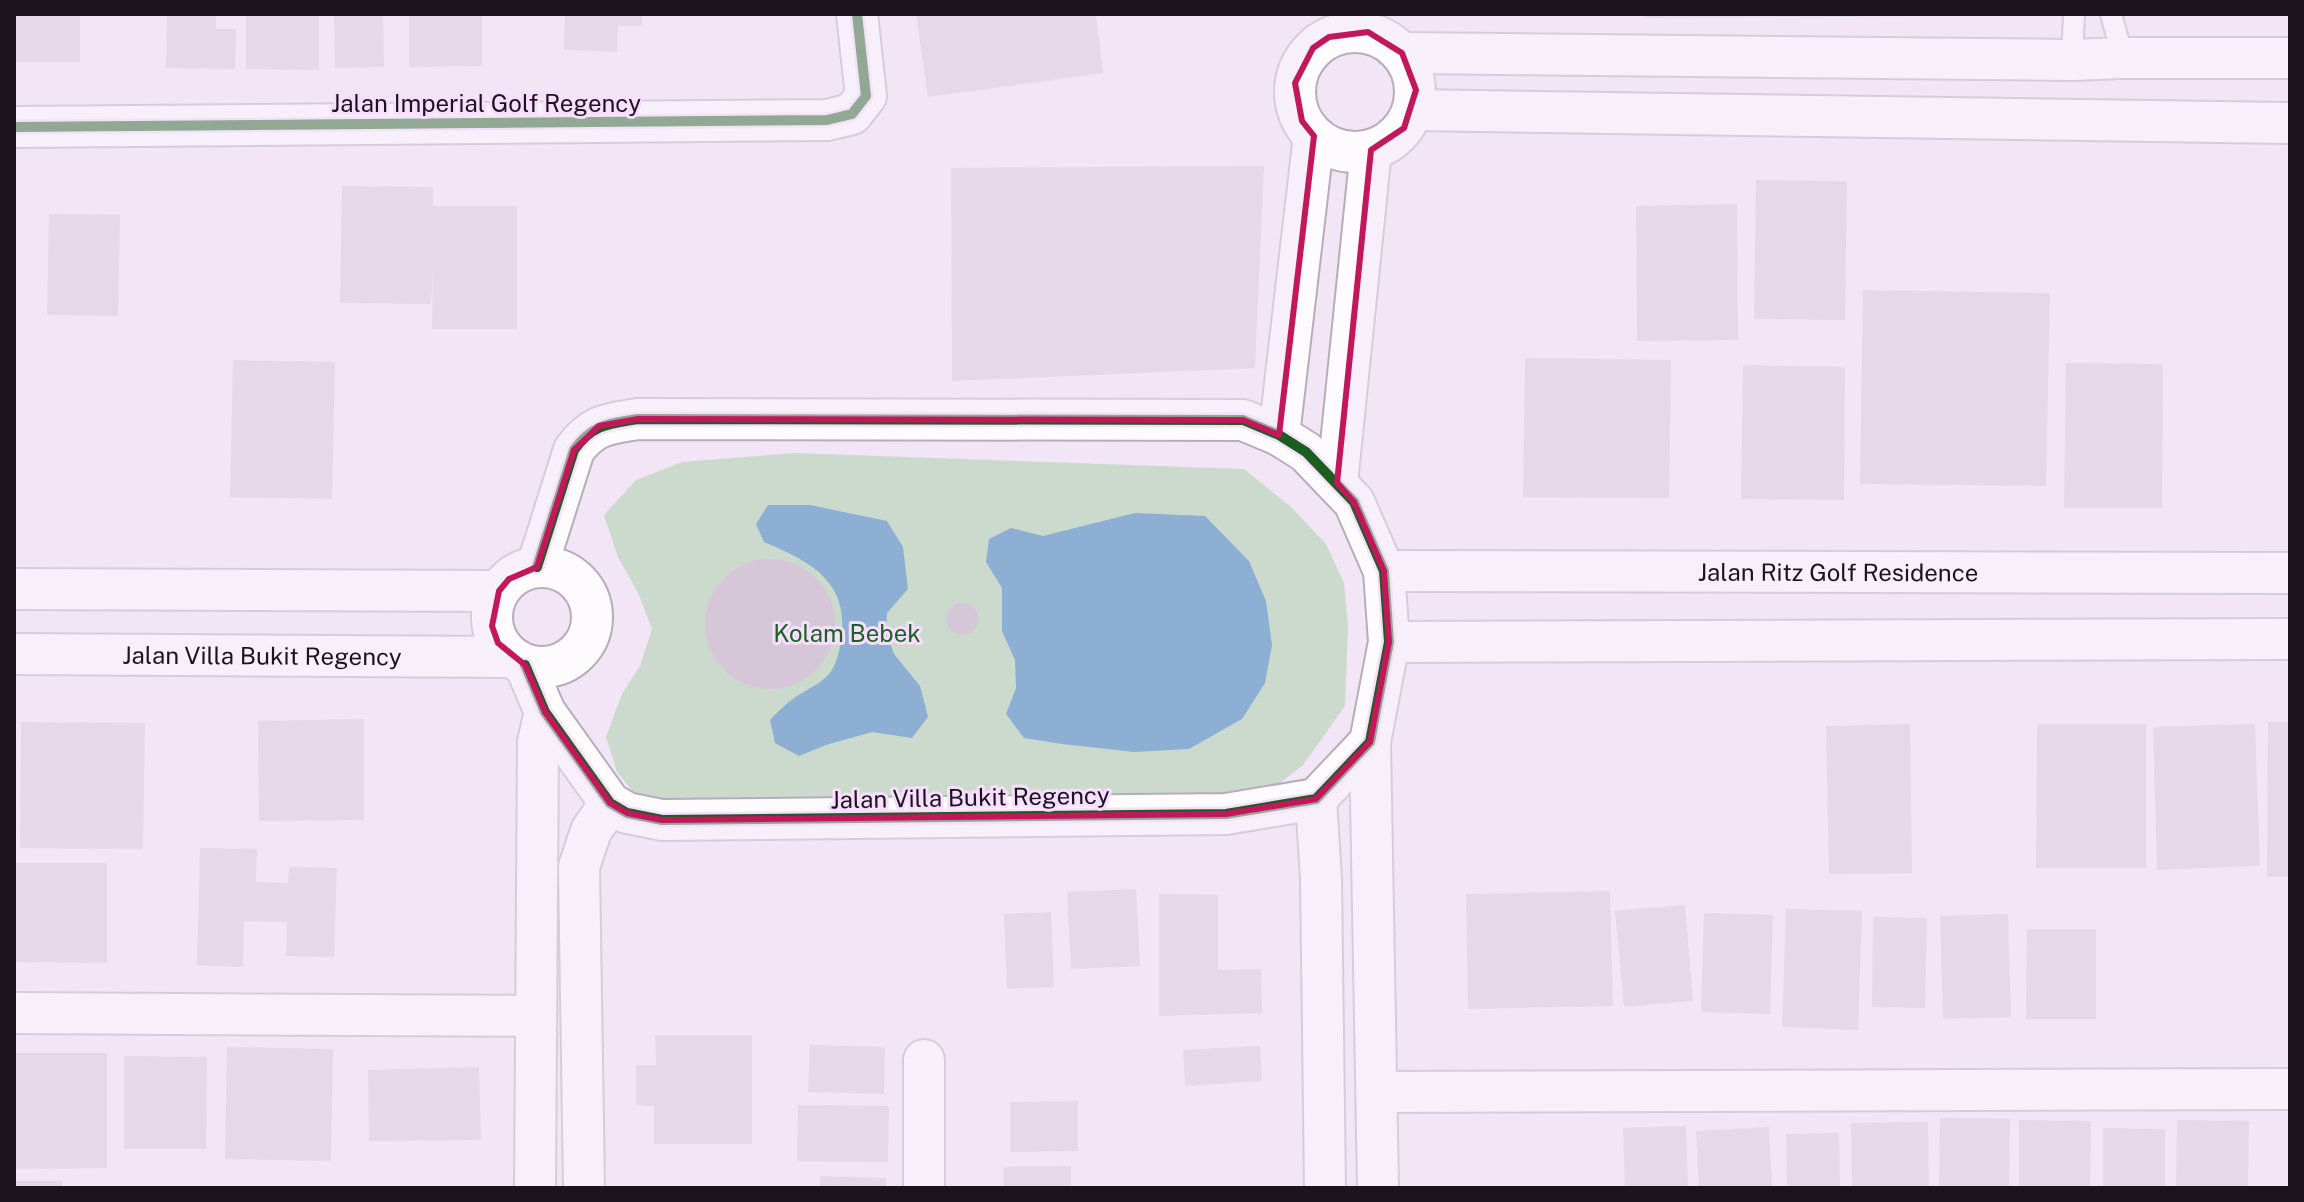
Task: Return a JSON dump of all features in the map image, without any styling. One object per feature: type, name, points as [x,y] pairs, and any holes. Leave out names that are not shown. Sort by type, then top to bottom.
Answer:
[{"type":"street","name":"Jalan Imperial Golf Regency","points":[[14,127],[827,120],[852,114],[866,96],[857,14]]},
{"type":"street","points":[[1366,23],[1402,53],[1412,70],[1416,90],[1413,110],[1404,128],[1389,142],[1371,150],[1350,152],[1331,147],[1314,136],[1302,121],[1295,83],[1310,31],[1329,37],[1366,23]]},
{"type":"street","points":[[1402,53],[2072,60],[2290,58]]},
{"type":"street","points":[[1413,110],[2290,123]]},
{"type":"street","points":[[1279,435],[1314,136]]},
{"type":"street","points":[[1337,483],[1371,150]]},
{"type":"street","points":[[537,567],[574,450],[585,436],[599,426],[638,419],[1243,420],[1279,435],[1306,452],[1354,502],[1384,571],[1389,642],[1370,742],[1378,1188]]},
{"type":"street","points":[[518,661],[545,668],[563,663],[576,655],[586,643],[592,628],[593,612],[589,597],[580,583],[568,574],[553,568],[537,567],[509,579],[499,591],[492,608],[492,626],[498,643],[518,661],[545,712],[610,803],[591,831],[579,867],[584,1188]]},
{"type":"street","name":"Jalan Ritz Golf Residence","points":[[1384,571],[2290,573]]},
{"type":"street","points":[[14,589],[499,591]]},
{"type":"street","points":[[1389,642],[2290,639]]},
{"type":"street","name":"Jalan Villa Bukit Regency","points":[[14,654],[518,661]]},
{"type":"street","points":[[535,1188],[538,742],[545,712]]},
{"type":"street","points":[[1325,1188],[1321,879],[1316,799],[1370,742]]},
{"type":"street","name":"Jalan Villa Bukit Regency","points":[[610,803],[627,813],[662,820],[1226,814],[1316,799]]},
{"type":"street","points":[[14,1013],[535,1016]]},
{"type":"street","points":[[924,1060],[924,1188]]},
{"type":"street","points":[[1377,1092],[2290,1089]]},
{"type":"lane","points":[[2072,60],[2074,14]]},
{"type":"lane","points":[[2111,14],[2123,58]]},
{"type":"highlighted area","points":[[1368,32],[1402,53],[1416,90],[1404,128],[1371,150],[1337,483],[1354,502],[1384,571],[1389,642],[1370,742],[1316,799],[1226,814],[662,820],[627,813],[610,803],[545,712],[525,665],[498,643],[492,626],[499,591],[509,579],[537,567],[574,450],[599,426],[638,419],[1243,420],[1279,435],[1314,136],[1302,121],[1295,83],[1313,48],[1329,37]]},
{"type":"green space","points":[[1644,14],[2058,14],[2058,15],[1645,18]]},
{"type":"green space","name":"Kolam Bebek","points":[[794,453],[1244,469],[1291,507],[1326,544],[1344,583],[1348,626],[1345,706],[1303,765],[1248,808],[672,808],[639,799],[617,772],[606,737],[622,694],[640,666],[652,629],[638,593],[618,557],[604,515],[636,480],[682,462]]},
{"type":"water","points":[[768,505],[810,505],[887,521],[903,547],[908,589],[887,613],[886,633],[894,654],[920,686],[928,717],[912,738],[872,732],[799,756],[775,743],[770,720],[831,671],[840,648],[842,619],[839,602],[823,576],[796,557],[764,542],[756,524]]},
{"type":"water","points":[[1135,513],[1205,516],[1249,561],[1266,601],[1272,645],[1265,683],[1242,719],[1189,749],[1134,752],[1024,738],[1006,714],[1016,688],[1015,660],[1002,631],[1002,588],[986,562],[989,539],[1011,528],[1043,536]]},
{"type":"building","points":[[14,14],[80,14],[80,62],[14,62]]},
{"type":"building","points":[[167,14],[216,14],[216,29],[236,29],[235,69],[166,68]]},
{"type":"building","points":[[246,14],[319,14],[319,70],[246,69]]},
{"type":"building","points":[[334,14],[383,14],[384,67],[335,68]]},
{"type":"building","points":[[409,14],[482,14],[482,66],[409,67]]},
{"type":"building","points":[[565,14],[642,14],[642,26],[618,26],[617,52],[564,50]]},
{"type":"building","points":[[916,14],[1096,14],[1103,73],[928,97]]},
{"type":"building","points":[[1264,166],[1255,368],[952,381],[951,168]]},
{"type":"building","points":[[1756,180],[1847,181],[1845,320],[1754,319]]},
{"type":"building","points":[[342,186],[433,187],[433,206],[517,206],[517,329],[432,329],[433,268],[431,304],[340,303]]},
{"type":"building","points":[[1737,204],[1738,340],[1637,341],[1636,206]]},
{"type":"building","points":[[49,214],[120,215],[118,316],[47,315]]},
{"type":"building","points":[[1863,290],[2050,293],[2046,486],[1860,484]]},
{"type":"building","points":[[1525,358],[1671,360],[1669,498],[1523,497]]},
{"type":"building","points":[[233,360],[335,362],[332,499],[230,497]]},
{"type":"building","points":[[2066,363],[2163,364],[2162,508],[2064,508]]},
{"type":"building","points":[[1743,365],[1845,367],[1844,500],[1741,499]]},
{"type":"building","points":[[770,559],[795,564],[816,578],[830,599],[835,624],[830,649],[816,670],[795,684],[770,689],[745,684],[724,670],[710,649],[705,624],[710,599],[724,578],[745,564]]},
{"type":"building","points":[[962,603],[973,608],[978,619],[973,630],[962,635],[951,630],[946,619],[951,608]]},
{"type":"building","points":[[364,719],[364,820],[259,821],[258,721]]},
{"type":"building","points":[[21,722],[145,723],[143,849],[20,848]]},
{"type":"building","points":[[2268,722],[2290,722],[2290,877],[2267,877]]},
{"type":"building","points":[[1910,724],[1912,873],[1829,874],[1826,726]]},
{"type":"building","points":[[2037,724],[2146,724],[2146,868],[2036,868]]},
{"type":"building","points":[[2255,724],[2260,866],[2157,870],[2153,727]]},
{"type":"building","points":[[200,848],[257,849],[256,882],[288,883],[289,867],[337,868],[334,957],[286,956],[287,922],[244,921],[243,967],[197,965]]},
{"type":"building","points":[[14,863],[107,863],[107,963],[14,962]]},
{"type":"building","points":[[1136,889],[1140,966],[1071,969],[1067,892]]},
{"type":"building","points":[[1610,891],[1613,1006],[1468,1009],[1466,894]]},
{"type":"building","points":[[1159,894],[1218,895],[1218,970],[1261,969],[1262,1013],[1159,1016]]},
{"type":"building","points":[[1685,905],[1693,1001],[1624,1007],[1615,911]]},
{"type":"building","points":[[1786,909],[1862,911],[1858,1030],[1782,1027]]},
{"type":"building","points":[[1051,912],[1054,987],[1007,989],[1004,914]]},
{"type":"building","points":[[1704,913],[1773,915],[1770,1014],[1701,1012]]},
{"type":"building","points":[[2008,914],[2011,1017],[1943,1019],[1940,916]]},
{"type":"building","points":[[1873,917],[1927,918],[1925,1008],[1872,1007]]},
{"type":"building","points":[[2027,929],[2096,929],[2096,1019],[2026,1019]]},
{"type":"building","points":[[655,1035],[752,1035],[752,1144],[654,1144],[654,1106],[636,1105],[636,1065],[656,1065]]},
{"type":"building","points":[[810,1045],[885,1047],[884,1094],[808,1092]]},
{"type":"building","points":[[1260,1046],[1262,1081],[1185,1086],[1183,1050]]},
{"type":"building","points":[[227,1047],[333,1049],[331,1161],[225,1159]]},
{"type":"building","points":[[14,1053],[107,1053],[107,1168],[14,1169]]},
{"type":"building","points":[[124,1056],[207,1057],[206,1149],[124,1149]]},
{"type":"building","points":[[479,1067],[481,1140],[369,1141],[368,1070]]},
{"type":"building","points":[[1078,1101],[1078,1151],[1010,1152],[1010,1102]]},
{"type":"building","points":[[798,1105],[889,1106],[888,1162],[797,1161]]},
{"type":"building","points":[[1940,1118],[2010,1119],[2009,1188],[1939,1188]]},
{"type":"building","points":[[2019,1120],[2091,1121],[2090,1188],[2019,1188]]},
{"type":"building","points":[[2177,1120],[2249,1121],[2248,1188],[2176,1188]]},
{"type":"building","points":[[1928,1122],[1929,1188],[1852,1188],[1851,1123]]},
{"type":"building","points":[[1686,1126],[1688,1188],[1625,1188],[1623,1128]]},
{"type":"building","points":[[1769,1127],[1772,1188],[1699,1188],[1696,1131]]},
{"type":"building","points":[[2103,1128],[2165,1129],[2165,1188],[2103,1188]]},
{"type":"building","points":[[1839,1133],[1840,1188],[1787,1188],[1786,1134]]},
{"type":"building","points":[[1071,1166],[1071,1188],[1004,1188],[1003,1167]]},
{"type":"building","points":[[820,1176],[886,1178],[886,1188],[820,1188]]},
{"type":"building","points":[[14,1181],[62,1181],[62,1188],[14,1188]]},
{"type":"cycle path","points":[[14,127],[827,120],[852,114],[866,96],[857,14]]},
{"type":"cycle path","points":[[525,665],[545,712],[610,803],[627,813],[662,820],[1226,814],[1316,799],[1370,742],[1389,642],[1384,571],[1354,502],[1306,452],[1279,435],[1243,420],[638,419],[618,422],[595,430],[574,450],[537,567]]}]
